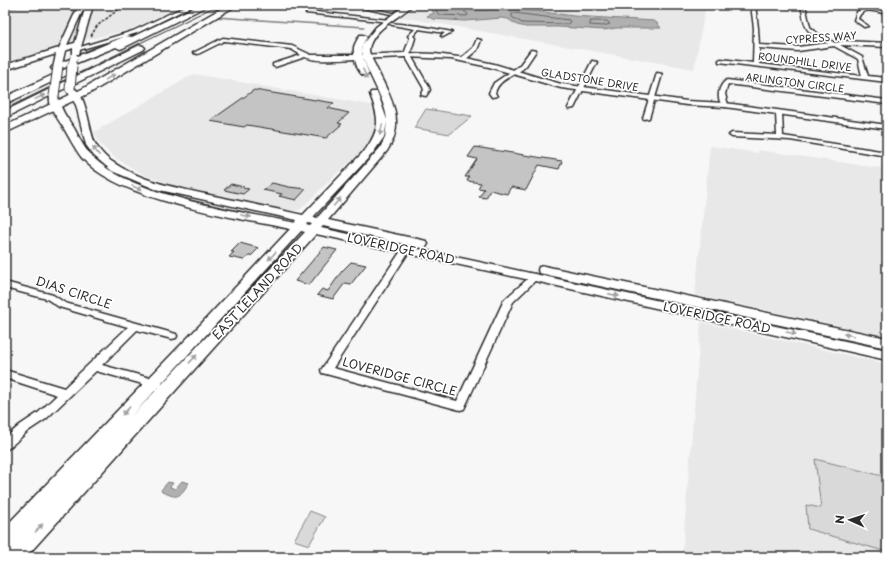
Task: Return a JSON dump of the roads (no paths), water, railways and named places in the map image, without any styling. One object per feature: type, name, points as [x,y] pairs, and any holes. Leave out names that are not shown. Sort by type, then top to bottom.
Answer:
[{"type":"highway","points":[[5,101],[205,5]]},
{"type":"highway","points":[[5,115],[228,5]]},
{"type":"highway","points":[[5,130],[73,92],[86,91],[233,5]]},
{"type":"highway","points":[[9,88],[140,34],[154,30]]},
{"type":"main road","name":"LOVERIDGE ROAD","points":[[88,5],[89,9],[70,72],[73,92],[80,100],[88,138],[95,152],[112,166],[133,177],[159,187],[309,224],[406,250],[535,277],[887,343]]},
{"type":"main road","name":"LOVERIDGE ROAD","points":[[88,5],[80,11],[61,52],[58,64],[55,101],[86,156],[102,170],[126,183],[149,193],[167,198],[309,224],[647,297],[887,355]]},
{"type":"main road","points":[[387,22],[391,13],[401,5]]},
{"type":"main road","points":[[362,57],[372,35],[409,5]]},
{"type":"main road","points":[[5,72],[78,46]]},
{"type":"main road","points":[[5,68],[61,52]]},
{"type":"main road","name":"EAST LELAND ROAD","points":[[309,224],[342,179],[366,156],[379,137],[382,129],[382,118],[379,106],[369,84],[362,57]]},
{"type":"main road","name":"EAST LELAND ROAD","points":[[5,540],[160,385],[309,224],[384,149],[392,131],[392,114],[362,57]]},
{"type":"main road","name":"EAST LELAND ROAD","points":[[13,557],[160,385]]},
{"type":"street","points":[[78,46],[135,32],[191,5]]},
{"type":"street","points":[[351,5],[391,13]]},
{"type":"street","points":[[369,9],[374,5]]},
{"type":"street","points":[[754,5],[756,28],[756,65]]},
{"type":"street","points":[[803,5],[808,28],[816,35],[860,58],[866,78]]},
{"type":"street","points":[[856,5],[887,13]]},
{"type":"street","points":[[866,26],[856,20],[859,12],[869,8]]},
{"type":"street","points":[[308,12],[450,32],[443,36]]},
{"type":"street","points":[[419,27],[410,36],[413,38],[407,54],[426,87],[424,95]]},
{"type":"street","name":"GLADSTONE DRIVE","points":[[196,53],[223,39],[292,48],[305,55],[321,58],[407,54],[447,56],[483,63],[542,82],[701,105],[725,105],[887,127]]},
{"type":"street","points":[[463,59],[470,55],[479,40]]},
{"type":"street","name":"CYPRESS WAY","points":[[756,46],[798,49],[857,42],[887,45]]},
{"type":"street","points":[[494,96],[492,93],[496,84],[502,78],[522,67],[533,51]]},
{"type":"street","points":[[275,65],[305,55]]},
{"type":"street","name":"ROUNDHILL DRIVE","points":[[721,61],[887,80]]},
{"type":"street","points":[[571,108],[594,62]]},
{"type":"street","points":[[646,118],[659,74]]},
{"type":"street","name":"ARLINGTON CIRCLE","points":[[725,105],[722,100],[722,89],[727,82],[887,102]]},
{"type":"street","points":[[779,113],[780,138]]},
{"type":"street","points":[[732,135],[780,138],[887,154]]},
{"type":"street","name":"LOVERIDGE CIRCLE","points":[[406,250],[326,370],[460,406],[509,300],[535,277]]},
{"type":"street","name":"DIAS CIRCLE","points":[[5,285],[50,297],[60,304],[172,336]]},
{"type":"street","points":[[5,444],[24,428],[42,416],[135,326]]},
{"type":"street","points":[[93,366],[160,385]]},
{"type":"street","points":[[5,374],[65,393]]},
{"type":"water","points":[[428,5],[467,5],[466,8],[475,11],[504,9],[528,10],[574,16],[654,21],[661,28],[616,28],[604,30],[559,27],[526,27],[517,25],[508,19],[501,18],[465,21],[433,19],[427,16],[434,13]]},
{"type":"water","points":[[182,481],[189,483],[183,492],[178,496],[172,496],[162,492],[161,490],[168,482],[173,483],[170,487],[175,489]]},
{"type":"waterway","points":[[5,8],[33,5]]},
{"type":"waterway","points":[[56,6],[72,9],[74,12]]},
{"type":"waterway","points":[[215,17],[364,27]]},
{"type":"tram line","points":[[5,109],[218,5]]},
{"type":"railway","points":[[91,36],[97,26],[124,5]]}]
